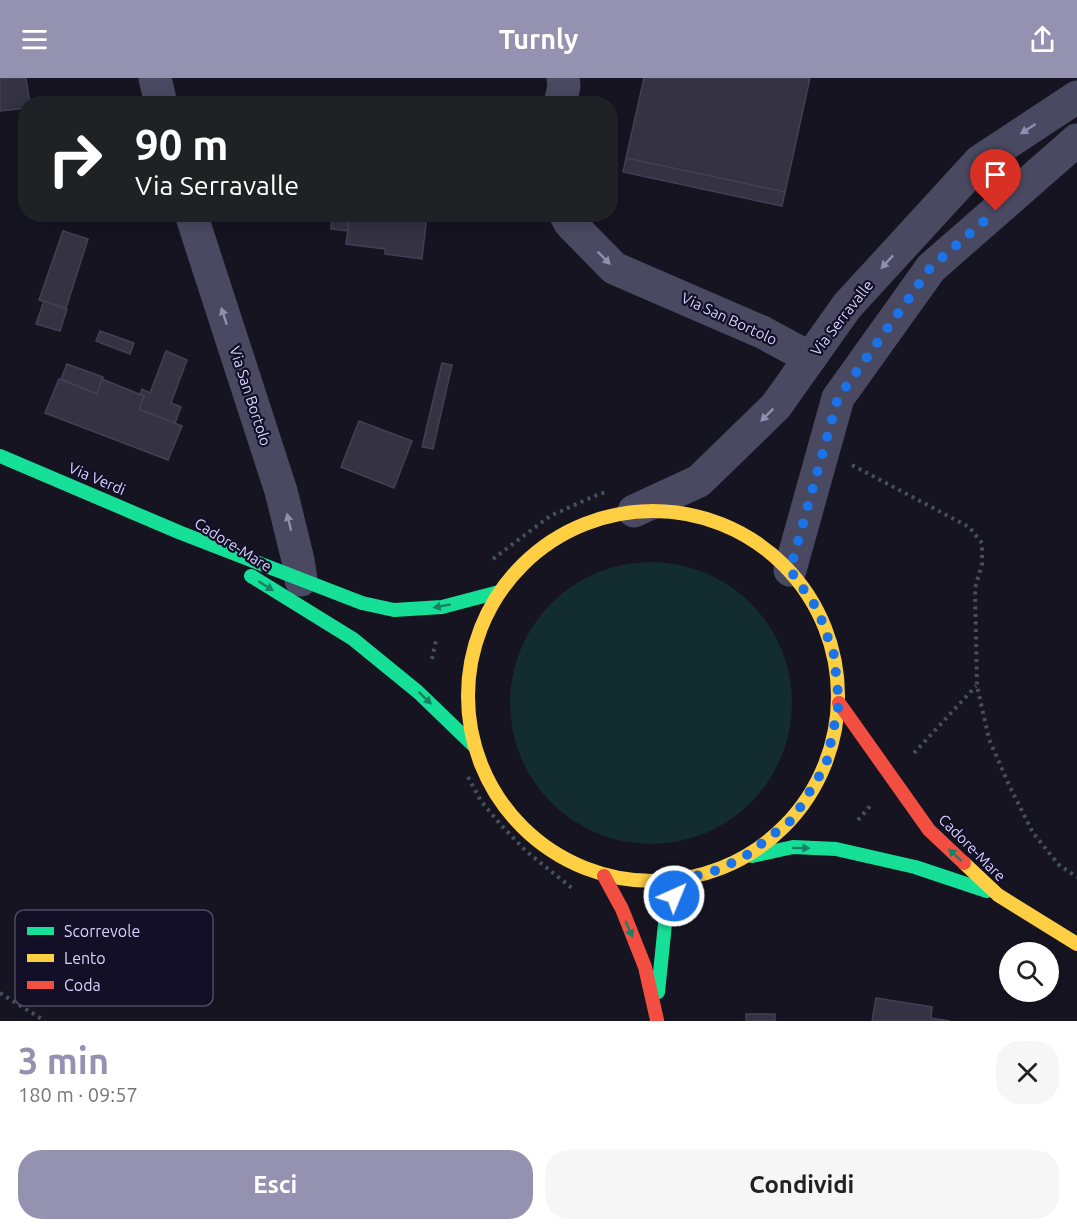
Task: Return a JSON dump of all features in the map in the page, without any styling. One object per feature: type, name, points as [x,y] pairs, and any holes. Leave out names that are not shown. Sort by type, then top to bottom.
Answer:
[{"type":"main road","name":"Via Verdi","points":[[0,456],[181,532]]},
{"type":"main road","points":[[622,502],[692,514],[745,535],[790,570],[818,610],[828,637],[834,655],[839,703],[826,765],[793,819],[743,858],[712,872],[679,880],[641,882],[604,876],[560,857],[521,828],[491,789],[473,745],[466,692],[475,639],[499,592],[535,552],[622,502]]},
{"type":"main road","name":"Cadore-Mare","points":[[181,532],[362,603],[394,610],[442,607],[499,592]]},
{"type":"main road","name":"Cadore-Mare","points":[[181,532],[353,639],[418,692],[473,745]]},
{"type":"main road","name":"Cadore-Mare","points":[[839,703],[929,830],[998,895]]},
{"type":"main road","name":"Cadore-Mare","points":[[743,858],[793,847],[836,849],[915,867],[998,895]]},
{"type":"main road","points":[[604,876],[622,909],[645,967],[657,1021]]},
{"type":"main road","points":[[657,1021],[660,961],[665,924],[679,880]]},
{"type":"main road","points":[[998,895],[1077,944]]},
{"type":"street","points":[[155,78],[159,96]]},
{"type":"street","points":[[562,96],[563,78]]},
{"type":"street","name":"Via Serravalle","points":[[622,502],[699,482],[776,406],[847,306],[980,161],[1077,97]]},
{"type":"street","points":[[790,570],[838,398],[931,267],[1077,140]]},
{"type":"street","name":"Via San Bortolo","points":[[194,222],[281,490],[301,579]]},
{"type":"street","name":"Via San Bortolo","points":[[570,222],[614,268],[762,332],[810,358]]},
{"type":"path","points":[[822,453],[851,464],[969,527],[982,543],[982,564],[975,588],[977,686],[989,739],[1033,833],[1059,865],[1077,877]]},
{"type":"path","points":[[486,564],[550,516],[599,494],[622,502]]},
{"type":"path","points":[[418,692],[428,679],[442,607]]},
{"type":"path","points":[[467,776],[481,801],[501,825],[526,851],[577,893]]},
{"type":"path","points":[[0,993],[15,1002]]},
{"type":"path","points":[[21,1006],[45,1021]]},
{"type":"green space","points":[[651,562],[678,565],[705,573],[740,594],[760,614],[781,649],[789,676],[792,703],[789,730],[781,757],[760,792],[740,812],[705,833],[678,841],[651,844],[624,841],[597,833],[562,812],[542,792],[521,757],[513,730],[510,703],[513,676],[521,649],[542,614],[562,594],[597,573],[624,565]]},
{"type":"building","points":[[0,78],[26,78],[29,96],[18,96],[18,109],[0,111]]},
{"type":"building","points":[[644,78],[810,78],[785,192],[626,158]]},
{"type":"building","points":[[626,158],[785,192],[782,206],[623,172]]},
{"type":"building","points":[[331,222],[349,222],[348,231],[331,229]]},
{"type":"building","points":[[349,222],[426,222],[422,259],[385,254],[385,249],[346,244]]},
{"type":"building","points":[[63,231],[88,239],[66,308],[39,300]]},
{"type":"building","points":[[44,301],[67,309],[60,331],[36,324]]},
{"type":"building","points":[[100,331],[134,343],[130,354],[96,341]]},
{"type":"building","points":[[166,351],[187,360],[171,403],[181,407],[175,423],[139,409],[144,396],[140,394],[142,389],[150,393]]},
{"type":"building","points":[[442,363],[452,365],[433,449],[422,447]]},
{"type":"building","points":[[67,364],[103,377],[97,394],[61,379]]},
{"type":"building","points":[[59,379],[97,394],[102,379],[144,396],[139,409],[182,426],[168,460],[45,413]]},
{"type":"building","points":[[359,421],[412,441],[394,488],[341,467]]},
{"type":"building","points":[[876,998],[932,1007],[931,1018],[950,1021],[872,1021]]},
{"type":"building","points":[[746,1014],[775,1014],[775,1021],[746,1021]]},
{"type":"traffic: fast","points":[[0,456],[181,533],[362,603],[394,610],[442,607],[499,592]]},
{"type":"traffic: fast","points":[[251,576],[353,639],[418,692],[473,745]]},
{"type":"traffic: fast","points":[[752,856],[793,847],[836,849],[915,867],[987,891]]},
{"type":"traffic: fast","points":[[658,992],[665,924],[679,880]]},
{"type":"traffic: slow","points":[[653,511],[689,515],[724,525],[756,542],[784,565],[807,593],[824,625],[834,660],[838,696],[834,732],[824,767],[807,799],[784,827],[756,850],[724,867],[689,877],[653,881],[617,877],[582,867],[550,850],[522,827],[499,799],[482,767],[472,732],[468,696],[472,660],[482,625],[499,593],[522,565],[550,542],[582,525],[617,515],[653,511]]},
{"type":"traffic: slow","points":[[964,863],[998,895],[1077,944]]},
{"type":"traffic: jam","points":[[839,703],[929,830],[964,863]]},
{"type":"traffic: jam","points":[[604,876],[622,909],[645,967],[657,1020]]},
{"type":"route","points":[[674,896],[679,880],[712,872],[743,858],[793,819],[826,765],[839,703],[834,655],[818,610],[790,570],[838,398],[931,267],[996,211]]}]
